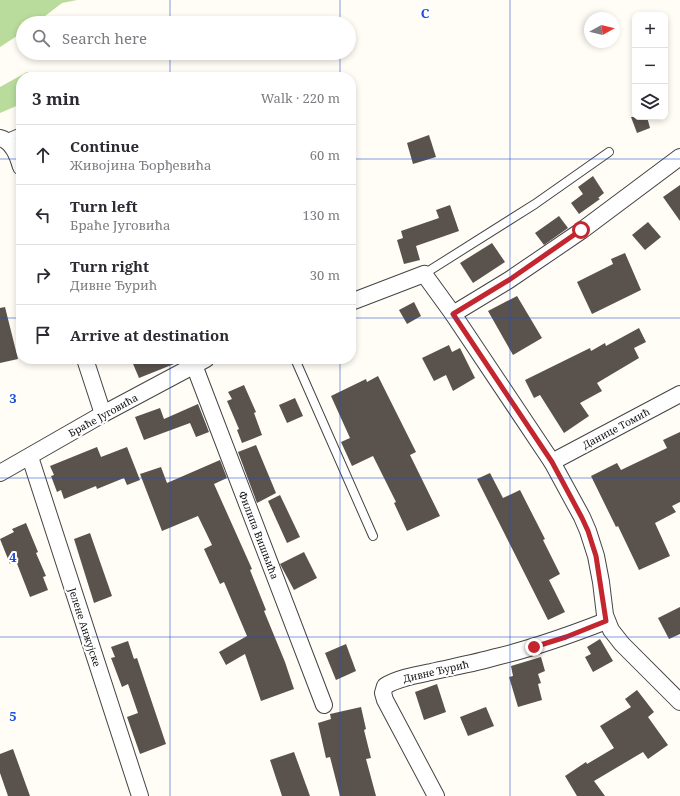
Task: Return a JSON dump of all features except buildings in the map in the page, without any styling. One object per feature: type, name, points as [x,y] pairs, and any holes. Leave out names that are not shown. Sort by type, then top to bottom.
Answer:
[{"type":"street","points":[[2,139],[16,155]]},
{"type":"street","points":[[453,314],[509,280],[575,235],[680,157]]},
{"type":"street","points":[[356,300],[424,274],[453,314],[552,462],[588,531],[596,556],[606,621],[611,630],[622,644],[680,702]]},
{"type":"street","points":[[86,364],[103,414]]},
{"type":"street","name":"Браће Југовића","points":[[0,473],[103,414],[196,364]]},
{"type":"street","name":"Филипа Вишњића","points":[[201,364],[324,705]]},
{"type":"street","name":"Данице Томић","points":[[552,462],[680,394]]},
{"type":"street","name":"Јелене Анжујске","points":[[30,457],[140,796]]},
{"type":"street","name":"Дивне Ђурић","points":[[436,796],[384,700],[383,693],[385,686],[390,682],[415,675],[497,657],[534,647],[566,637],[606,621]]},
{"type":"lane","points":[[2,139],[16,134]]},
{"type":"lane","points":[[424,274],[535,204],[609,152]]},
{"type":"lane","points":[[297,364],[373,536]]},
{"type":"green space","points":[[0,0],[77,0],[62,3],[45,16],[16,16],[16,37],[0,47]]},
{"type":"green space","points":[[16,78],[16,106],[0,113],[0,87]]},
{"type":"route","points":[[534,647],[566,637],[606,621],[596,556],[582,518],[552,462],[453,314],[509,280],[581,230]]}]
